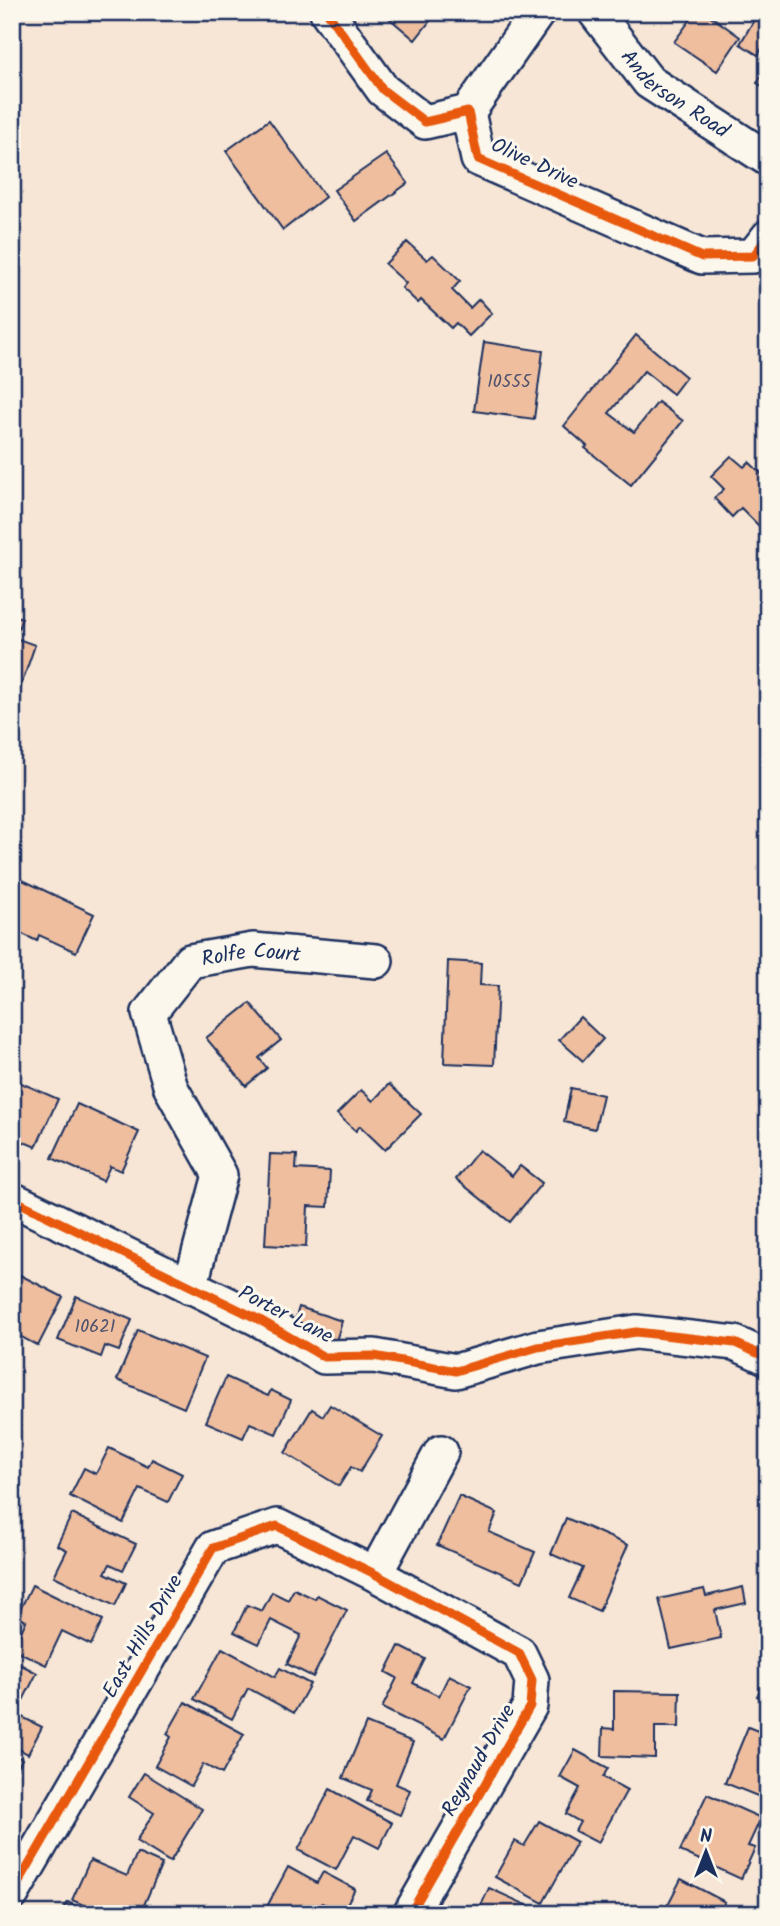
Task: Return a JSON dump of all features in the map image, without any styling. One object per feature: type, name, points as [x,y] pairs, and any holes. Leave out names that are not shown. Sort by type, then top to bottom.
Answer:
[{"type":"street","points":[[334,23],[383,90],[425,121],[468,112],[538,12]]},
{"type":"street","name":"Anderson Road","points":[[595,12],[649,82],[768,159]]},
{"type":"street","name":"Olive Drive","points":[[468,112],[478,159],[702,257],[753,256],[768,237]]},
{"type":"street","name":"Rolfe Court","points":[[190,1287],[220,1175],[171,1088],[149,1013],[190,961],[253,950],[376,961]]},
{"type":"street","name":"Porter Lane","points":[[12,1199],[258,1319],[324,1357],[374,1356],[456,1371],[538,1347],[636,1332],[735,1343],[768,1358]]},
{"type":"street","points":[[374,1574],[442,1452]]},
{"type":"street","name":"East Hills Drive","points":[[12,1894],[213,1548],[277,1526],[374,1574]]},
{"type":"street","name":"Reynaud Drive","points":[[374,1574],[519,1653],[532,1680],[530,1706],[410,1914]]},
{"type":"building","points":[[382,12],[437,12],[415,40]]},
{"type":"building","points":[[696,12],[705,12],[740,37],[717,71],[674,42]]},
{"type":"building","points":[[757,15],[768,22],[768,38],[758,55],[740,44]]},
{"type":"building","points":[[768,66],[768,90],[757,83]]},
{"type":"building","points":[[269,120],[325,197],[283,230],[226,151]]},
{"type":"building","points":[[386,154],[408,183],[356,221],[334,190]]},
{"type":"building","points":[[407,242],[427,260],[433,255],[460,281],[452,290],[470,308],[479,299],[492,313],[469,336],[456,323],[451,328],[421,300],[418,303],[402,288],[406,283],[385,264]]},
{"type":"building","points":[[636,335],[686,377],[673,394],[644,371],[609,413],[634,432],[658,402],[683,421],[631,485],[585,448],[587,446],[564,426]]},
{"type":"building","points":[[484,342],[543,351],[534,419],[474,411]]},
{"type":"building","points":[[731,456],[744,467],[749,462],[767,479],[764,483],[768,486],[768,526],[764,531],[741,508],[732,517],[714,498],[724,489],[711,476]]},
{"type":"building","points":[[12,615],[22,618],[15,638],[35,645],[12,712]]},
{"type":"building","points":[[12,875],[94,914],[76,952],[39,935],[37,941],[12,929]]},
{"type":"building","points":[[448,961],[481,963],[480,985],[498,986],[494,1065],[444,1063]]},
{"type":"building","points":[[250,1003],[281,1040],[259,1058],[267,1068],[246,1086],[206,1038]]},
{"type":"building","points":[[580,1017],[603,1039],[583,1061],[559,1040]]},
{"type":"building","points":[[12,1079],[58,1099],[36,1147],[12,1137]]},
{"type":"building","points":[[389,1084],[421,1114],[385,1150],[360,1126],[356,1131],[337,1114],[361,1090],[373,1101]]},
{"type":"building","points":[[571,1088],[603,1095],[595,1129],[564,1122]]},
{"type":"building","points":[[77,1104],[139,1132],[121,1171],[110,1166],[103,1181],[52,1158]]},
{"type":"building","points":[[479,1150],[512,1176],[520,1166],[542,1183],[510,1222],[456,1179]]},
{"type":"building","points":[[270,1154],[297,1155],[296,1169],[330,1171],[328,1207],[308,1206],[306,1247],[265,1245]]},
{"type":"building","points":[[20,1275],[63,1297],[38,1346],[12,1332],[12,1290]]},
{"type":"building","points":[[76,1296],[132,1320],[119,1351],[105,1346],[101,1357],[58,1340]]},
{"type":"building","points":[[299,1307],[342,1321],[334,1348],[291,1334]]},
{"type":"building","points":[[138,1330],[205,1358],[184,1408],[117,1380]]},
{"type":"building","points":[[226,1377],[268,1396],[271,1390],[291,1400],[276,1434],[250,1423],[243,1438],[206,1422]]},
{"type":"building","points":[[330,1405],[382,1436],[360,1472],[351,1467],[339,1486],[285,1453],[312,1409],[323,1416]]},
{"type":"building","points":[[109,1448],[148,1467],[152,1459],[182,1474],[168,1502],[140,1489],[123,1523],[70,1496],[84,1468],[96,1474]]},
{"type":"building","points":[[459,1496],[497,1513],[489,1532],[535,1552],[522,1582],[437,1545]]},
{"type":"building","points":[[72,1514],[136,1544],[123,1570],[110,1564],[105,1573],[126,1583],[115,1606],[54,1576],[67,1550],[57,1545]]},
{"type":"building","points":[[566,1518],[628,1545],[599,1611],[569,1598],[583,1568],[551,1554]]},
{"type":"building","points":[[32,1585],[103,1620],[91,1645],[62,1631],[46,1665],[13,1649],[26,1621],[17,1616]]},
{"type":"building","points":[[743,1587],[746,1603],[715,1610],[721,1638],[671,1649],[659,1599],[704,1589],[706,1596]]},
{"type":"building","points":[[294,1589],[315,1599],[317,1595],[347,1610],[313,1677],[287,1664],[301,1635],[271,1620],[259,1644],[234,1632],[247,1605],[262,1611],[272,1592],[288,1600]]},
{"type":"building","points":[[399,1646],[425,1659],[413,1683],[439,1696],[449,1675],[471,1686],[444,1739],[382,1708],[397,1678],[386,1672]]},
{"type":"building","points":[[222,1648],[275,1677],[280,1668],[310,1684],[294,1713],[248,1688],[232,1719],[194,1699]]},
{"type":"building","points":[[12,1660],[37,1673],[16,1714],[42,1727],[28,1754],[12,1745]]},
{"type":"building","points":[[768,1674],[768,1702],[757,1696]]},
{"type":"building","points":[[614,1691],[680,1692],[679,1727],[655,1727],[655,1758],[602,1756],[603,1728],[614,1729]]},
{"type":"building","points":[[185,1702],[244,1734],[222,1774],[203,1764],[191,1786],[155,1766],[171,1737],[167,1734]]},
{"type":"building","points":[[366,1723],[413,1742],[396,1784],[410,1790],[400,1815],[367,1801],[372,1790],[343,1778]]},
{"type":"building","points":[[748,1727],[768,1735],[768,1794],[765,1799],[725,1783]]},
{"type":"building","points":[[575,1750],[608,1768],[603,1777],[627,1790],[598,1843],[575,1831],[580,1822],[566,1814],[580,1788],[560,1777]]},
{"type":"building","points":[[12,1754],[22,1759],[12,1779]]},
{"type":"building","points":[[144,1773],[202,1809],[170,1862],[136,1841],[154,1813],[129,1797]]},
{"type":"building","points":[[330,1789],[392,1823],[379,1848],[354,1835],[336,1870],[298,1850]]},
{"type":"building","points":[[707,1794],[761,1818],[748,1846],[755,1848],[741,1879],[680,1851]]},
{"type":"building","points":[[539,1821],[577,1842],[543,1903],[495,1877],[515,1841],[524,1846]]},
{"type":"building","points":[[137,1853],[162,1864],[140,1914],[104,1914],[72,1900],[90,1860],[127,1876]]},
{"type":"building","points":[[288,1867],[317,1883],[323,1872],[355,1889],[342,1913],[322,1903],[316,1914],[263,1914]]},
{"type":"building","points":[[681,1879],[725,1902],[718,1914],[663,1914]]},
{"type":"building","points":[[489,1888],[546,1914],[477,1914]]},
{"type":"building","points":[[68,1902],[90,1914],[61,1914]]},
{"type":"cycle path","points":[[327,12],[383,90],[425,122],[468,112],[478,159],[702,257],[753,256],[768,237]]},
{"type":"cycle path","points":[[12,1199],[258,1319],[324,1357],[374,1356],[456,1371],[538,1347],[636,1332],[735,1343],[768,1358]]},
{"type":"cycle path","points":[[12,1894],[213,1548],[277,1526],[375,1574],[519,1653],[532,1680],[530,1706],[410,1914]]}]
